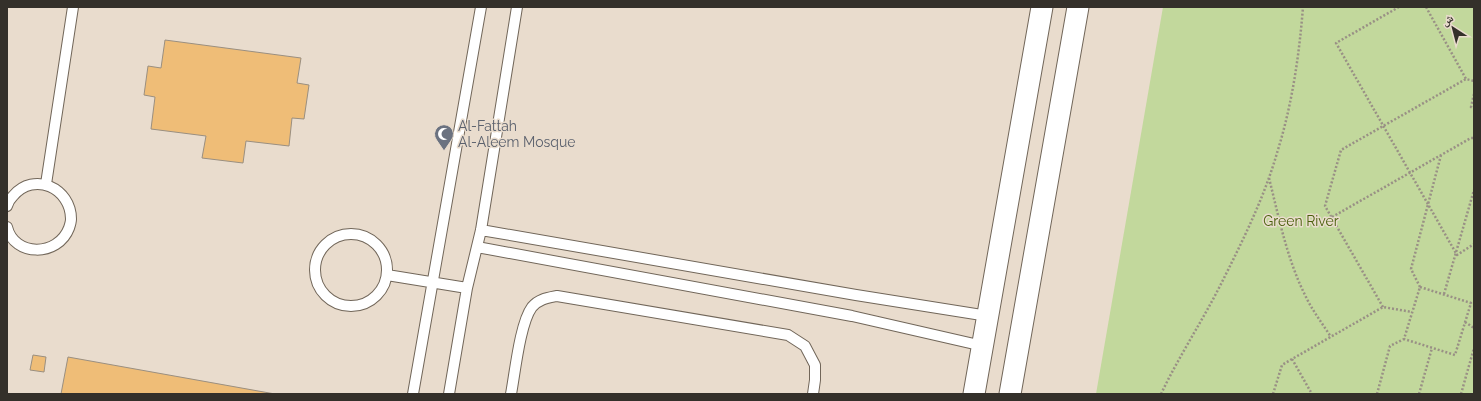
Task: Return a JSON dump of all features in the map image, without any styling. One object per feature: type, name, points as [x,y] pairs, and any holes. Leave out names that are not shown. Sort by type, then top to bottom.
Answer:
[{"type":"street","points":[[974,394],[1042,7]]},
{"type":"street","points":[[1010,394],[1078,7]]},
{"type":"lane","points":[[46,184],[73,7]]},
{"type":"lane","points":[[413,394],[481,7]]},
{"type":"lane","points":[[449,394],[467,288],[481,230],[517,7]]},
{"type":"lane","points":[[7,203],[18,190],[31,184],[46,184],[60,191],[69,204],[71,220],[66,235],[54,246],[37,250],[20,245],[8,233],[7,226]]},
{"type":"lane","points":[[481,230],[856,295],[988,316]]},
{"type":"lane","points":[[344,234],[360,234],[376,242],[386,257],[387,275],[381,292],[367,303],[348,307],[330,301],[317,286],[314,268],[318,252],[329,240],[344,234]]},
{"type":"lane","points":[[477,247],[852,316],[983,346]]},
{"type":"lane","points":[[387,275],[467,288]]},
{"type":"lane","points":[[511,394],[524,322],[532,307],[544,298],[557,296],[788,335],[805,346],[815,365],[813,394]]},
{"type":"path","points":[[1161,394],[1172,371],[1221,283],[1250,224],[1269,178],[1277,155],[1290,104],[1299,53],[1303,7]]},
{"type":"path","points":[[1398,7],[1336,43],[1457,255]]},
{"type":"path","points":[[1426,7],[1466,79]]},
{"type":"path","points":[[1383,307],[1326,206],[1341,150],[1466,79],[1474,81]]},
{"type":"path","points":[[1474,94],[1471,107],[1474,108]]},
{"type":"path","points":[[1332,217],[1441,154],[1471,138],[1474,138]]},
{"type":"path","points":[[1404,339],[1420,287],[1411,269],[1441,154]]},
{"type":"path","points":[[1269,178],[1288,250],[1296,273],[1305,296],[1331,337]]},
{"type":"path","points":[[1444,294],[1457,255],[1474,190]]},
{"type":"path","points":[[1457,255],[1474,244]]},
{"type":"path","points":[[1377,394],[1390,346],[1404,339],[1454,355],[1471,303],[1420,287]]},
{"type":"path","points":[[1273,394],[1282,365],[1292,359],[1383,307],[1412,312]]},
{"type":"path","points":[[1465,322],[1474,328]]},
{"type":"path","points":[[1420,394],[1432,348]]},
{"type":"path","points":[[1461,394],[1474,348]]},
{"type":"path","points":[[1292,359],[1312,394]]},
{"type":"green space","name":"Green River","points":[[1163,7],[1474,7],[1474,394],[1096,394]]},
{"type":"building","points":[[165,40],[301,58],[297,83],[309,85],[304,119],[292,118],[289,146],[246,141],[243,163],[202,158],[206,136],[151,129],[155,97],[144,95],[148,66],[161,68]]},
{"type":"building","points":[[33,355],[46,357],[44,372],[30,370]]},
{"type":"building","points":[[68,357],[275,394],[61,394]]},
{"type":"place","name":"Al-Fattah Al-Aleem Mosque","points":[[444,151]]}]
